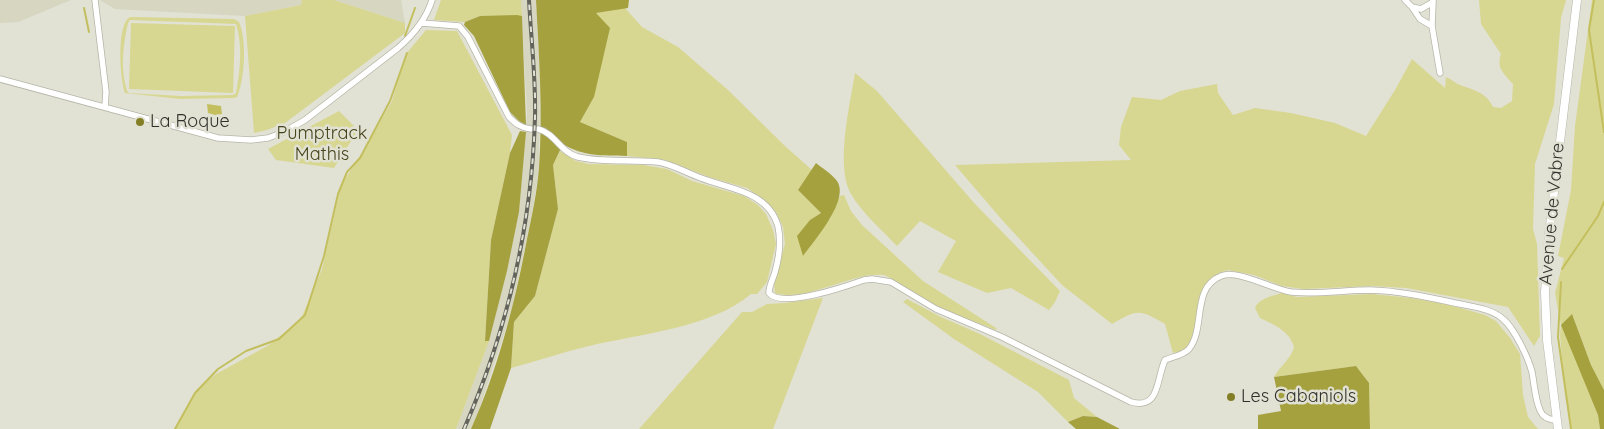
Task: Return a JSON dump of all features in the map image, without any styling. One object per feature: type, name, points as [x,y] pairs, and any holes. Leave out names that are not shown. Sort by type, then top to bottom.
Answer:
[{"type":"main road","name":"Avenue de Vabre","points":[[1558,429],[1547,340],[1545,292],[1552,206],[1577,0]]},
{"type":"street","points":[[94,0],[106,92],[105,107]]},
{"type":"street","points":[[0,79],[218,138],[252,140],[268,138],[284,132],[305,120],[398,48],[422,23],[432,0]]},
{"type":"street","points":[[1405,0],[1420,19],[1432,26]]},
{"type":"street","points":[[1412,7],[1421,9],[1433,1]]},
{"type":"street","points":[[1433,1],[1432,26],[1440,73]]},
{"type":"street","points":[[422,23],[459,26],[468,37],[509,117],[516,125],[531,129]]},
{"type":"street","points":[[538,129],[547,131],[566,151],[576,156],[596,159],[660,162],[706,180],[745,191],[760,200],[771,212],[780,240],[776,270],[769,288],[771,297],[782,300],[817,294],[872,279],[891,282],[936,309],[1002,337],[1131,402],[1141,405],[1148,402],[1156,392],[1165,360],[1187,351],[1196,338],[1203,296],[1208,286],[1221,276],[1239,275],[1278,290],[1305,293],[1371,290],[1412,294],[1488,310],[1503,318],[1517,337],[1531,369],[1542,414],[1557,420]]},
{"type":"shaded area","points":[[0,0],[71,0],[18,22],[0,23]]},
{"type":"shaded area","points":[[100,0],[302,0],[301,5],[245,16],[115,9]]},
{"type":"shaded area","points":[[334,0],[401,0],[405,23]]},
{"type":"shaded area","points":[[521,0],[536,0],[540,73],[539,169],[532,214],[511,313],[476,419],[471,429],[456,429],[489,341],[507,271],[519,212],[527,114]]},
{"type":"shaded area","points":[[536,0],[629,0],[628,8],[596,13],[610,28],[594,97],[580,122],[627,142],[627,156],[586,153],[563,144],[553,165],[558,209],[535,296],[514,322],[511,368],[490,429],[471,429],[505,336],[536,195],[541,126]]},
{"type":"shaded area","points":[[480,16],[522,16],[526,125],[510,112],[474,36],[464,25],[465,22]]},
{"type":"shaded area","points":[[207,104],[221,106],[222,114],[208,113]]},
{"type":"shaded area","points":[[520,131],[526,132],[519,212],[507,271],[489,341],[485,341],[491,240],[510,153]]},
{"type":"shaded area","points":[[816,163],[837,181],[840,189],[839,199],[829,220],[803,256],[797,236],[810,220],[821,213],[798,190]]},
{"type":"shaded area","points":[[1572,314],[1591,365],[1604,390],[1604,429],[1600,429],[1598,415],[1561,325]]},
{"type":"shaded area","points":[[1356,366],[1369,383],[1370,429],[1258,429],[1258,415],[1281,411],[1274,377]]},
{"type":"shaded area","points":[[1083,416],[1097,417],[1120,429],[1076,429],[1068,422]]},
{"type":"green space","points":[[302,0],[334,0],[405,23],[405,33],[285,123],[254,133],[245,16],[301,5]]},
{"type":"green space","points":[[441,0],[521,0],[522,16],[480,16],[465,22],[434,20]]},
{"type":"green space","points":[[1479,0],[1566,0],[1561,18],[1554,104],[1535,164],[1533,229],[1537,244],[1540,336],[1534,346],[1508,307],[1406,288],[1372,286],[1303,289],[1282,286],[1254,275],[1228,270],[1217,274],[1204,286],[1199,297],[1197,318],[1190,343],[1184,350],[1173,353],[1165,324],[1144,313],[1133,313],[1112,324],[1062,285],[955,165],[1131,160],[1119,145],[1121,127],[1132,97],[1161,100],[1180,91],[1217,84],[1218,93],[1233,115],[1255,108],[1291,113],[1335,123],[1366,136],[1412,59],[1445,88],[1446,77],[1484,95],[1493,107],[1501,108],[1512,101],[1513,84],[1500,67],[1501,54],[1481,24]]},
{"type":"green space","points":[[1592,0],[1604,0],[1604,390],[1591,365],[1572,314],[1582,373],[1598,415],[1600,429],[1571,429],[1565,395],[1560,335],[1561,325],[1555,293],[1564,258],[1558,256],[1571,190],[1575,126]]},
{"type":"green space","points":[[625,8],[642,27],[678,47],[728,90],[812,170],[798,190],[821,213],[810,220],[830,219],[840,196],[844,195],[851,211],[862,225],[923,281],[997,330],[937,307],[884,275],[871,275],[801,294],[775,293],[774,283],[785,244],[783,227],[776,212],[765,200],[747,188],[709,177],[665,160],[627,156],[627,142],[580,122],[594,97],[596,13]]},
{"type":"green space","points":[[130,17],[234,19],[239,22],[242,29],[244,59],[242,80],[237,97],[180,99],[125,93],[120,53],[126,22]],"holes":[[[130,20],[236,24],[240,41],[240,58],[236,93],[233,95],[181,96],[129,93],[127,91],[123,57],[126,32]]]},
{"type":"green space","points":[[131,23],[235,26],[233,93],[129,89]]},
{"type":"green space","points":[[426,30],[457,31],[512,135],[510,153],[491,240],[485,340],[489,341],[456,429],[175,429],[197,389],[216,374],[269,345],[301,319],[322,269],[341,185],[366,147],[392,101],[406,54]]},
{"type":"green space","points":[[855,73],[877,91],[975,204],[1060,291],[1049,310],[1011,288],[987,293],[938,272],[956,241],[920,221],[897,246],[860,208],[846,182],[844,168],[845,135]]},
{"type":"green space","name":"Pumptrack Mathis","points":[[339,111],[358,130],[334,168],[276,160],[268,149]]},
{"type":"green space","points":[[560,151],[576,161],[589,164],[643,165],[667,169],[692,181],[744,196],[758,205],[766,214],[773,230],[776,244],[767,282],[757,294],[751,294],[735,306],[716,315],[674,328],[579,348],[511,368],[514,322],[535,296],[558,209],[553,165]]},
{"type":"green space","points":[[1282,293],[1297,297],[1372,294],[1411,298],[1450,305],[1485,315],[1496,321],[1520,354],[1523,395],[1528,417],[1538,429],[1370,429],[1369,383],[1356,366],[1274,377],[1294,347],[1285,332],[1260,318],[1255,308],[1263,300]]},
{"type":"green space","points":[[823,298],[773,429],[639,429],[742,312],[752,312],[767,304]]},
{"type":"green space","points":[[907,299],[1069,380],[1074,398],[1097,417],[1083,416],[1068,422],[1038,392],[954,339],[903,302]]},
{"type":"waterway","points":[[1594,0],[1589,30],[1604,132]]},
{"type":"waterway","points":[[84,8],[89,32]]},
{"type":"waterway","points":[[405,36],[415,8]]},
{"type":"waterway","points":[[175,429],[195,393],[218,369],[246,351],[279,339],[305,315],[324,256],[338,194],[347,172],[360,158],[390,101],[407,53]]},
{"type":"waterway","points":[[1562,269],[1598,216],[1604,202]]},
{"type":"waterway","points":[[1561,282],[1558,337],[1571,429]]},
{"type":"railway","points":[[464,429],[493,354],[505,315],[523,237],[529,197],[535,117],[529,0]]},
{"type":"place","name":"La Roque","points":[[140,122]]},
{"type":"place","name":"Les Cabaniols","points":[[1231,397]]}]
